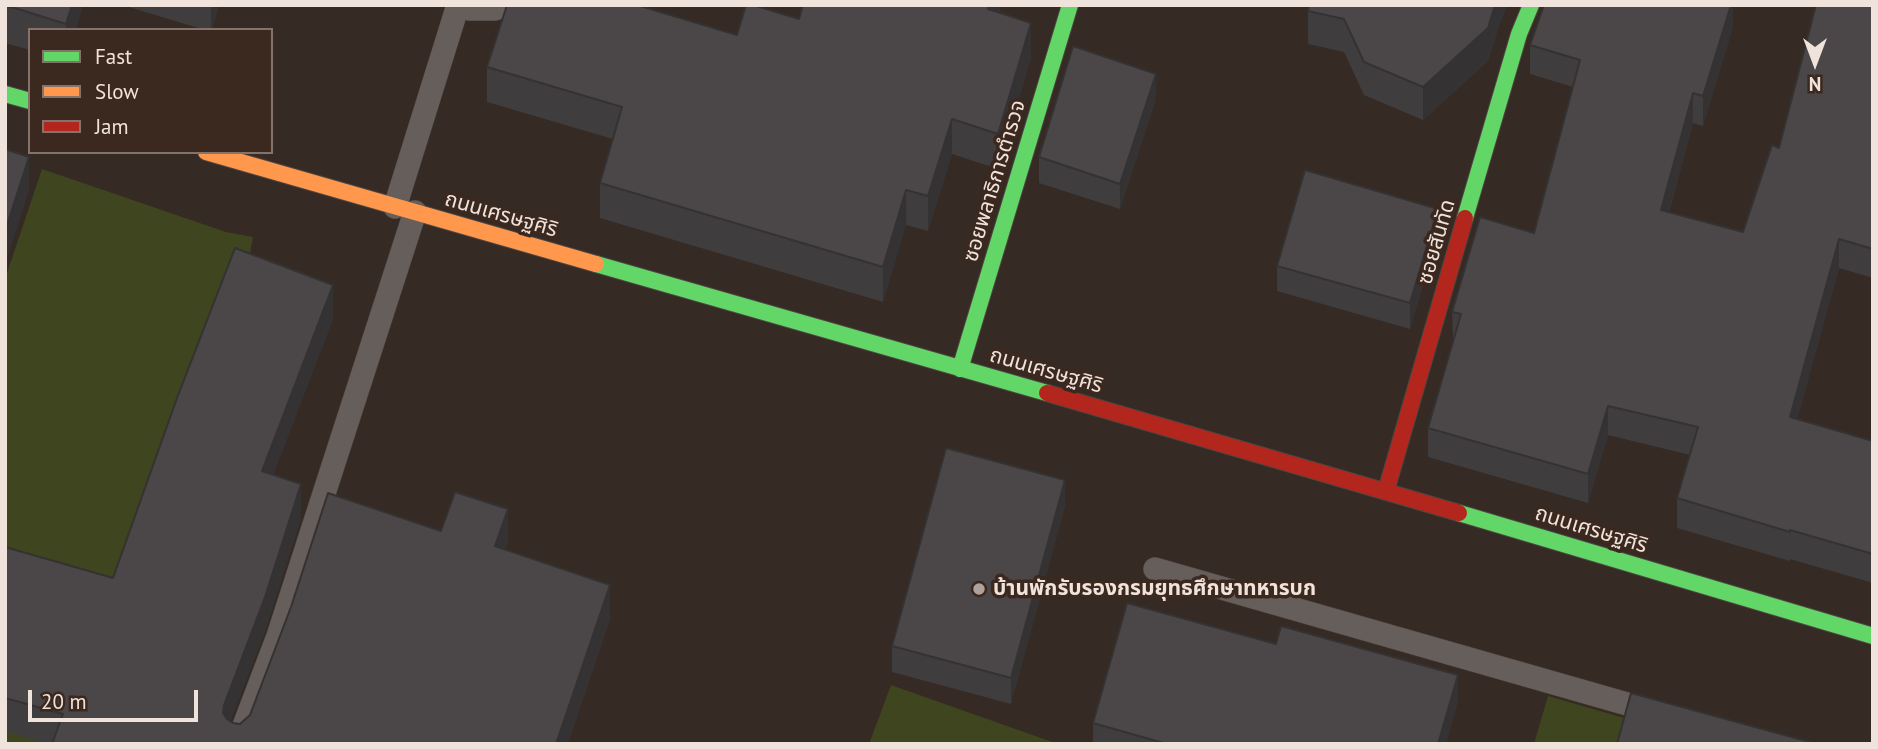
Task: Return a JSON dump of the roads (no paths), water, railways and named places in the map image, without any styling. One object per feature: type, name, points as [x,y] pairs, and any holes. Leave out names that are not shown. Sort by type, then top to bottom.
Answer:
[{"type":"street","name":"ซอยพลาธิการตำรวจ","points":[[960,369],[1070,5]]},
{"type":"street","name":"ซอยสันทัด","points":[[1386,491],[1519,34],[1531,5]]},
{"type":"street","points":[[5,94],[28,101]]},
{"type":"street","name":"ถนนเศรษฐศิริ","points":[[213,154],[1386,491],[1873,636]]},
{"type":"lane","points":[[237,744],[278,636],[405,209],[458,5],[470,9],[495,9],[505,5]]},
{"type":"lane","points":[[1155,569],[1675,718]]},
{"type":"place","name":"บ้านพักรับรองกรมยุทธศึกษาทหารบก","points":[[979,589]]}]
